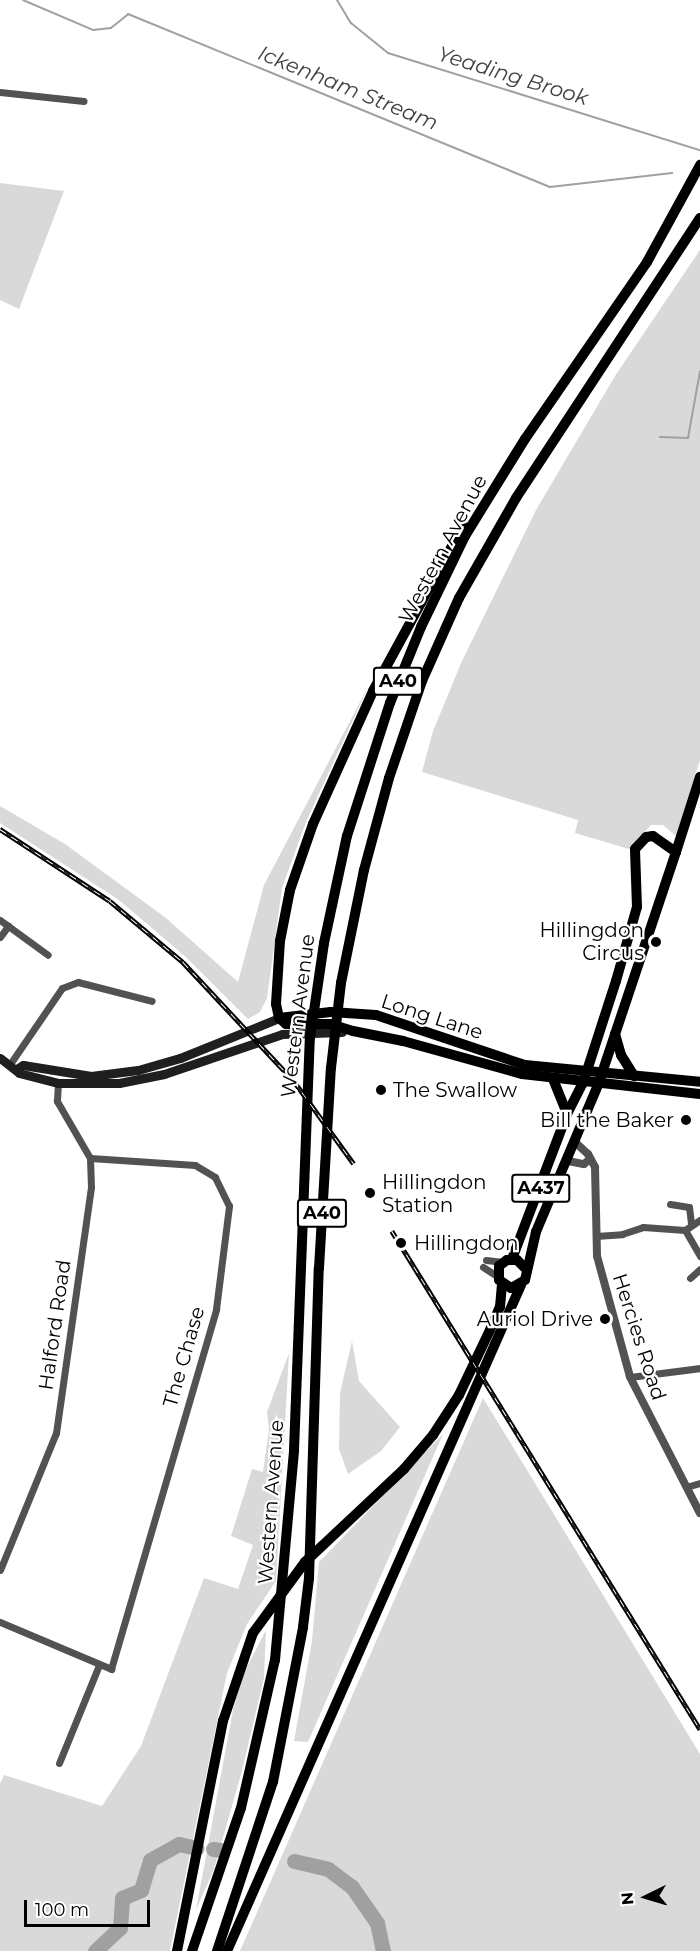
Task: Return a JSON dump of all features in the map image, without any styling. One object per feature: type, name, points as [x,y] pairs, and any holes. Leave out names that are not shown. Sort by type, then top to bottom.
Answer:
[{"type":"main road","name":"Western Avenue","points":[[192,1951],[246,1789],[260,1738],[282,1610],[294,1450],[309,1038],[332,900],[359,795],[390,703],[439,586],[495,487],[647,262],[700,165]]},
{"type":"main road","name":"Western Avenue","points":[[217,1951],[273,1782],[303,1627],[309,1578],[319,1268],[331,1068],[340,983],[364,870],[386,790],[423,681],[459,598],[516,498],[700,218]]},
{"type":"main road","points":[[299,1023],[286,1024],[279,1018],[276,1004],[280,941],[290,890],[313,824],[405,626],[462,527],[495,487]]},
{"type":"main road","points":[[598,1085],[700,777]]},
{"type":"main road","points":[[567,1114],[583,1083],[638,908],[635,849],[646,837],[653,836],[676,852]]},
{"type":"main road","name":"Long Lane","points":[[6,1062],[20,1073],[58,1083],[92,1085],[142,1079],[269,1038],[299,1023],[357,1013],[400,1021],[525,1065],[700,1082]]},
{"type":"main road","points":[[6,1062],[73,1075],[116,1073],[170,1061],[279,1018]]},
{"type":"main road","name":"Long Lane","points":[[299,1023],[330,1024],[553,1079],[700,1094]]},
{"type":"main road","points":[[615,1034],[621,1055],[634,1076]]},
{"type":"main road","points":[[553,1079],[567,1114]]},
{"type":"main road","name":"A437","points":[[525,1268],[536,1232],[576,1143],[598,1085]]},
{"type":"main road","name":"A437","points":[[507,1261],[567,1114]]},
{"type":"main road","points":[[226,1951],[463,1399],[494,1333],[521,1285],[525,1268],[507,1261],[500,1280],[502,1301],[494,1333]]},
{"type":"main road","points":[[500,1280],[511,1288],[521,1285]]},
{"type":"main road","points":[[177,1951],[224,1720],[243,1655],[263,1615],[305,1562],[341,1525],[404,1469],[463,1399]]},
{"type":"street","points":[[0,92],[84,101]]},
{"type":"street","points":[[0,920],[48,956]]},
{"type":"street","points":[[0,937],[8,926]]},
{"type":"street","points":[[6,1062],[62,988],[78,982],[152,1001]]},
{"type":"street","name":"Halford Road","points":[[0,1570],[56,1433],[91,1187],[90,1158],[59,1107],[58,1083]]},
{"type":"street","name":"Hercies Road","points":[[576,1143],[588,1154],[596,1175],[596,1236],[600,1269],[630,1377],[700,1513]]},
{"type":"street","name":"The Chase","points":[[90,1158],[195,1165],[215,1177],[229,1206],[216,1309],[111,1669],[99,1665]]},
{"type":"street","points":[[568,1161],[585,1164],[589,1160]]},
{"type":"street","points":[[670,1204],[689,1207],[688,1227],[700,1256]]},
{"type":"street","points":[[596,1236],[622,1234],[643,1227],[688,1227],[700,1220]]},
{"type":"street","points":[[500,1280],[485,1263],[507,1261]]},
{"type":"street","points":[[690,1278],[700,1269]]},
{"type":"street","points":[[630,1377],[700,1368]]},
{"type":"street","points":[[686,1487],[700,1483]]},
{"type":"street","points":[[0,1622],[99,1665],[59,1763]]},
{"type":"shaded area","points":[[0,183],[64,191],[19,309],[0,300]]},
{"type":"shaded area","points":[[700,250],[700,760],[676,836],[663,825],[651,825],[629,849],[575,833],[578,820],[422,772],[433,731],[462,661],[536,510],[615,376]]},
{"type":"shaded area","points":[[369,685],[306,822],[282,888],[267,998],[260,1012],[248,1019],[187,958],[119,900],[0,823],[0,806],[65,844],[166,918],[238,982],[264,885]]},
{"type":"shaded area","points":[[352,1341],[359,1381],[400,1427],[381,1451],[348,1474],[339,1449],[340,1393]]},
{"type":"shaded area","points":[[289,1353],[276,1581],[247,1624],[227,1673],[170,1951],[0,1951],[0,1784],[4,1775],[102,1806],[141,1746],[204,1578],[238,1589],[253,1545],[231,1536],[252,1469],[263,1472],[269,1429],[267,1412]]},
{"type":"shaded area","points":[[483,1398],[700,1754],[700,1951],[240,1951]]},
{"type":"shaded area","points":[[443,1434],[308,1742],[294,1741],[312,1641],[319,1562]]},
{"type":"shaded area","points":[[266,1630],[264,1678],[242,1771],[214,1869],[196,1910],[233,1710],[244,1673]]},
{"type":"waterway","name":"Ickenham Stream","points":[[23,0],[93,30],[111,28],[128,14],[550,187],[672,173]]},
{"type":"waterway","name":"Yeading Brook","points":[[337,0],[351,23],[388,53],[700,150]]},
{"type":"waterway","points":[[660,437],[688,438],[700,371]]},
{"type":"waterway","points":[[95,1951],[120,1928],[122,1898],[141,1890],[150,1860],[179,1844],[197,1848]]},
{"type":"waterway","points":[[213,1849],[221,1850]]},
{"type":"waterway","points":[[294,1861],[328,1869],[352,1887],[377,1923],[383,1951]]},
{"type":"railway","points":[[0,829],[110,901],[183,962],[294,1081],[354,1164]]},
{"type":"railway","points":[[392,1231],[700,1729]]},
{"type":"place","name":"Hillingdon Circus","points":[[656,942]]},
{"type":"place","name":"The Swallow","points":[[381,1090]]},
{"type":"place","name":"Bill the Baker","points":[[686,1120]]},
{"type":"place","name":"Hillingdon Station","points":[[370,1193]]},
{"type":"place","name":"Hillingdon","points":[[401,1243]]},
{"type":"place","name":"Auriol Drive","points":[[605,1319]]}]
